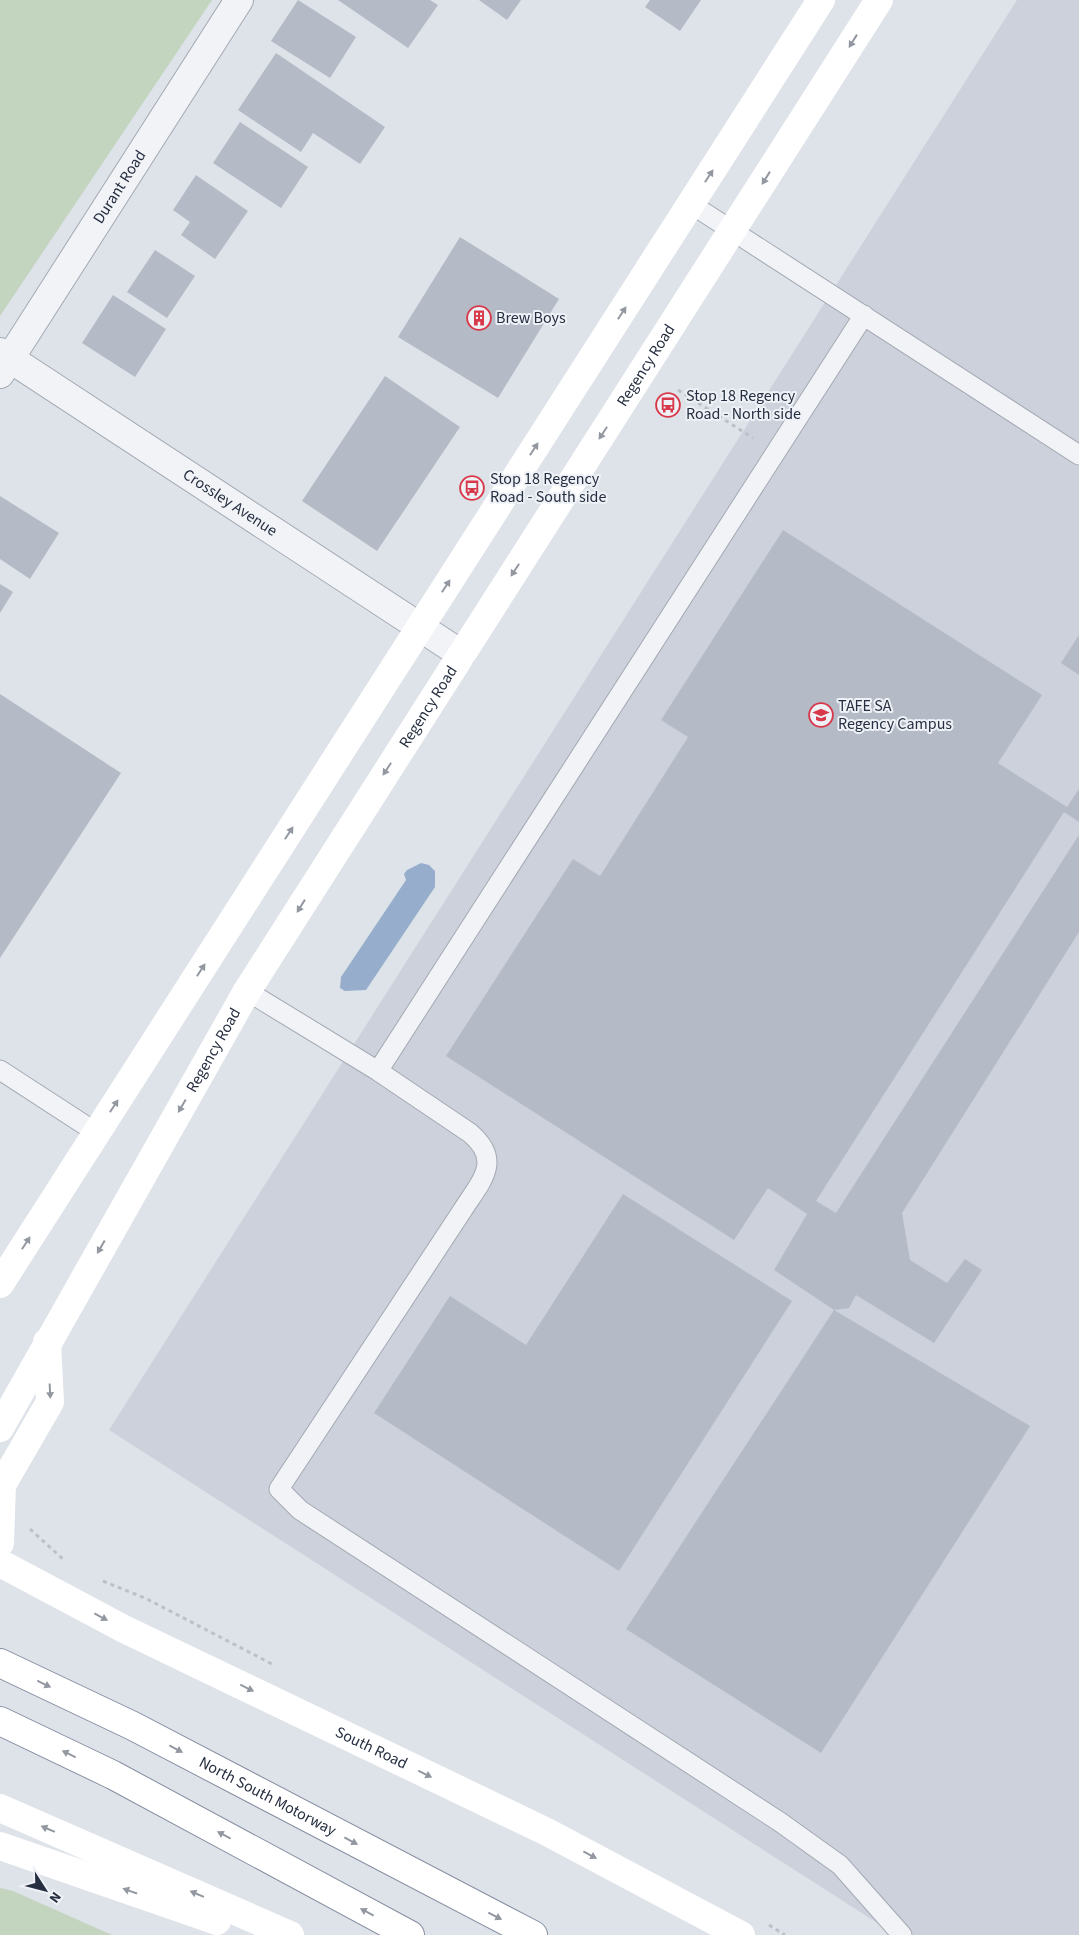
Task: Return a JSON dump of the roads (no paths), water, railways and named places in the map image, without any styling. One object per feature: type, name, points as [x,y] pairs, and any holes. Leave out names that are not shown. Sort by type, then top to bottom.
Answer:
[{"type":"main road","points":[[0,1284],[821,0]]},
{"type":"main road","name":"Regency Road","points":[[0,1428],[47,1342],[248,991],[460,654],[733,231],[879,0]]},
{"type":"main road","points":[[0,1543],[2,1485],[50,1402],[47,1342]]},
{"type":"main road","points":[[0,1555],[58,1594]]},
{"type":"main road","name":"South Road","points":[[0,1563],[133,1634],[547,1832],[741,1935]]},
{"type":"main road","name":"North South Motorway","points":[[0,1663],[132,1726],[533,1935]]},
{"type":"main road","points":[[0,1721],[113,1775],[410,1935]]},
{"type":"main road","points":[[0,1808],[290,1935]]},
{"type":"main road","points":[[0,1846],[259,1935]]},
{"type":"street","name":"Durant Road","points":[[3,362],[239,0]]},
{"type":"street","name":"Crossley Avenue","points":[[3,362],[460,654]]},
{"type":"lane","points":[[691,204],[1079,455]]},
{"type":"lane","points":[[378,1071],[864,315]]},
{"type":"lane","points":[[248,991],[378,1071],[470,1133],[484,1144],[488,1162],[482,1181],[279,1489],[308,1514],[788,1827],[840,1865],[902,1935]]},
{"type":"lane","points":[[0,1070],[97,1132]]},
{"type":"water","points":[[421,863],[429,865],[435,871],[435,887],[366,990],[345,991],[340,988],[341,977],[406,880],[404,874],[407,870]]},
{"type":"place","name":"Brew Boys","points":[[479,318]]},
{"type":"place","name":"Stop 18 Regency Road - North side","points":[[668,405]]},
{"type":"place","name":"Stop 18 Regency Road - South side","points":[[472,488]]},
{"type":"place","name":"TAFE SA Regency Campus","points":[[821,715]]}]
